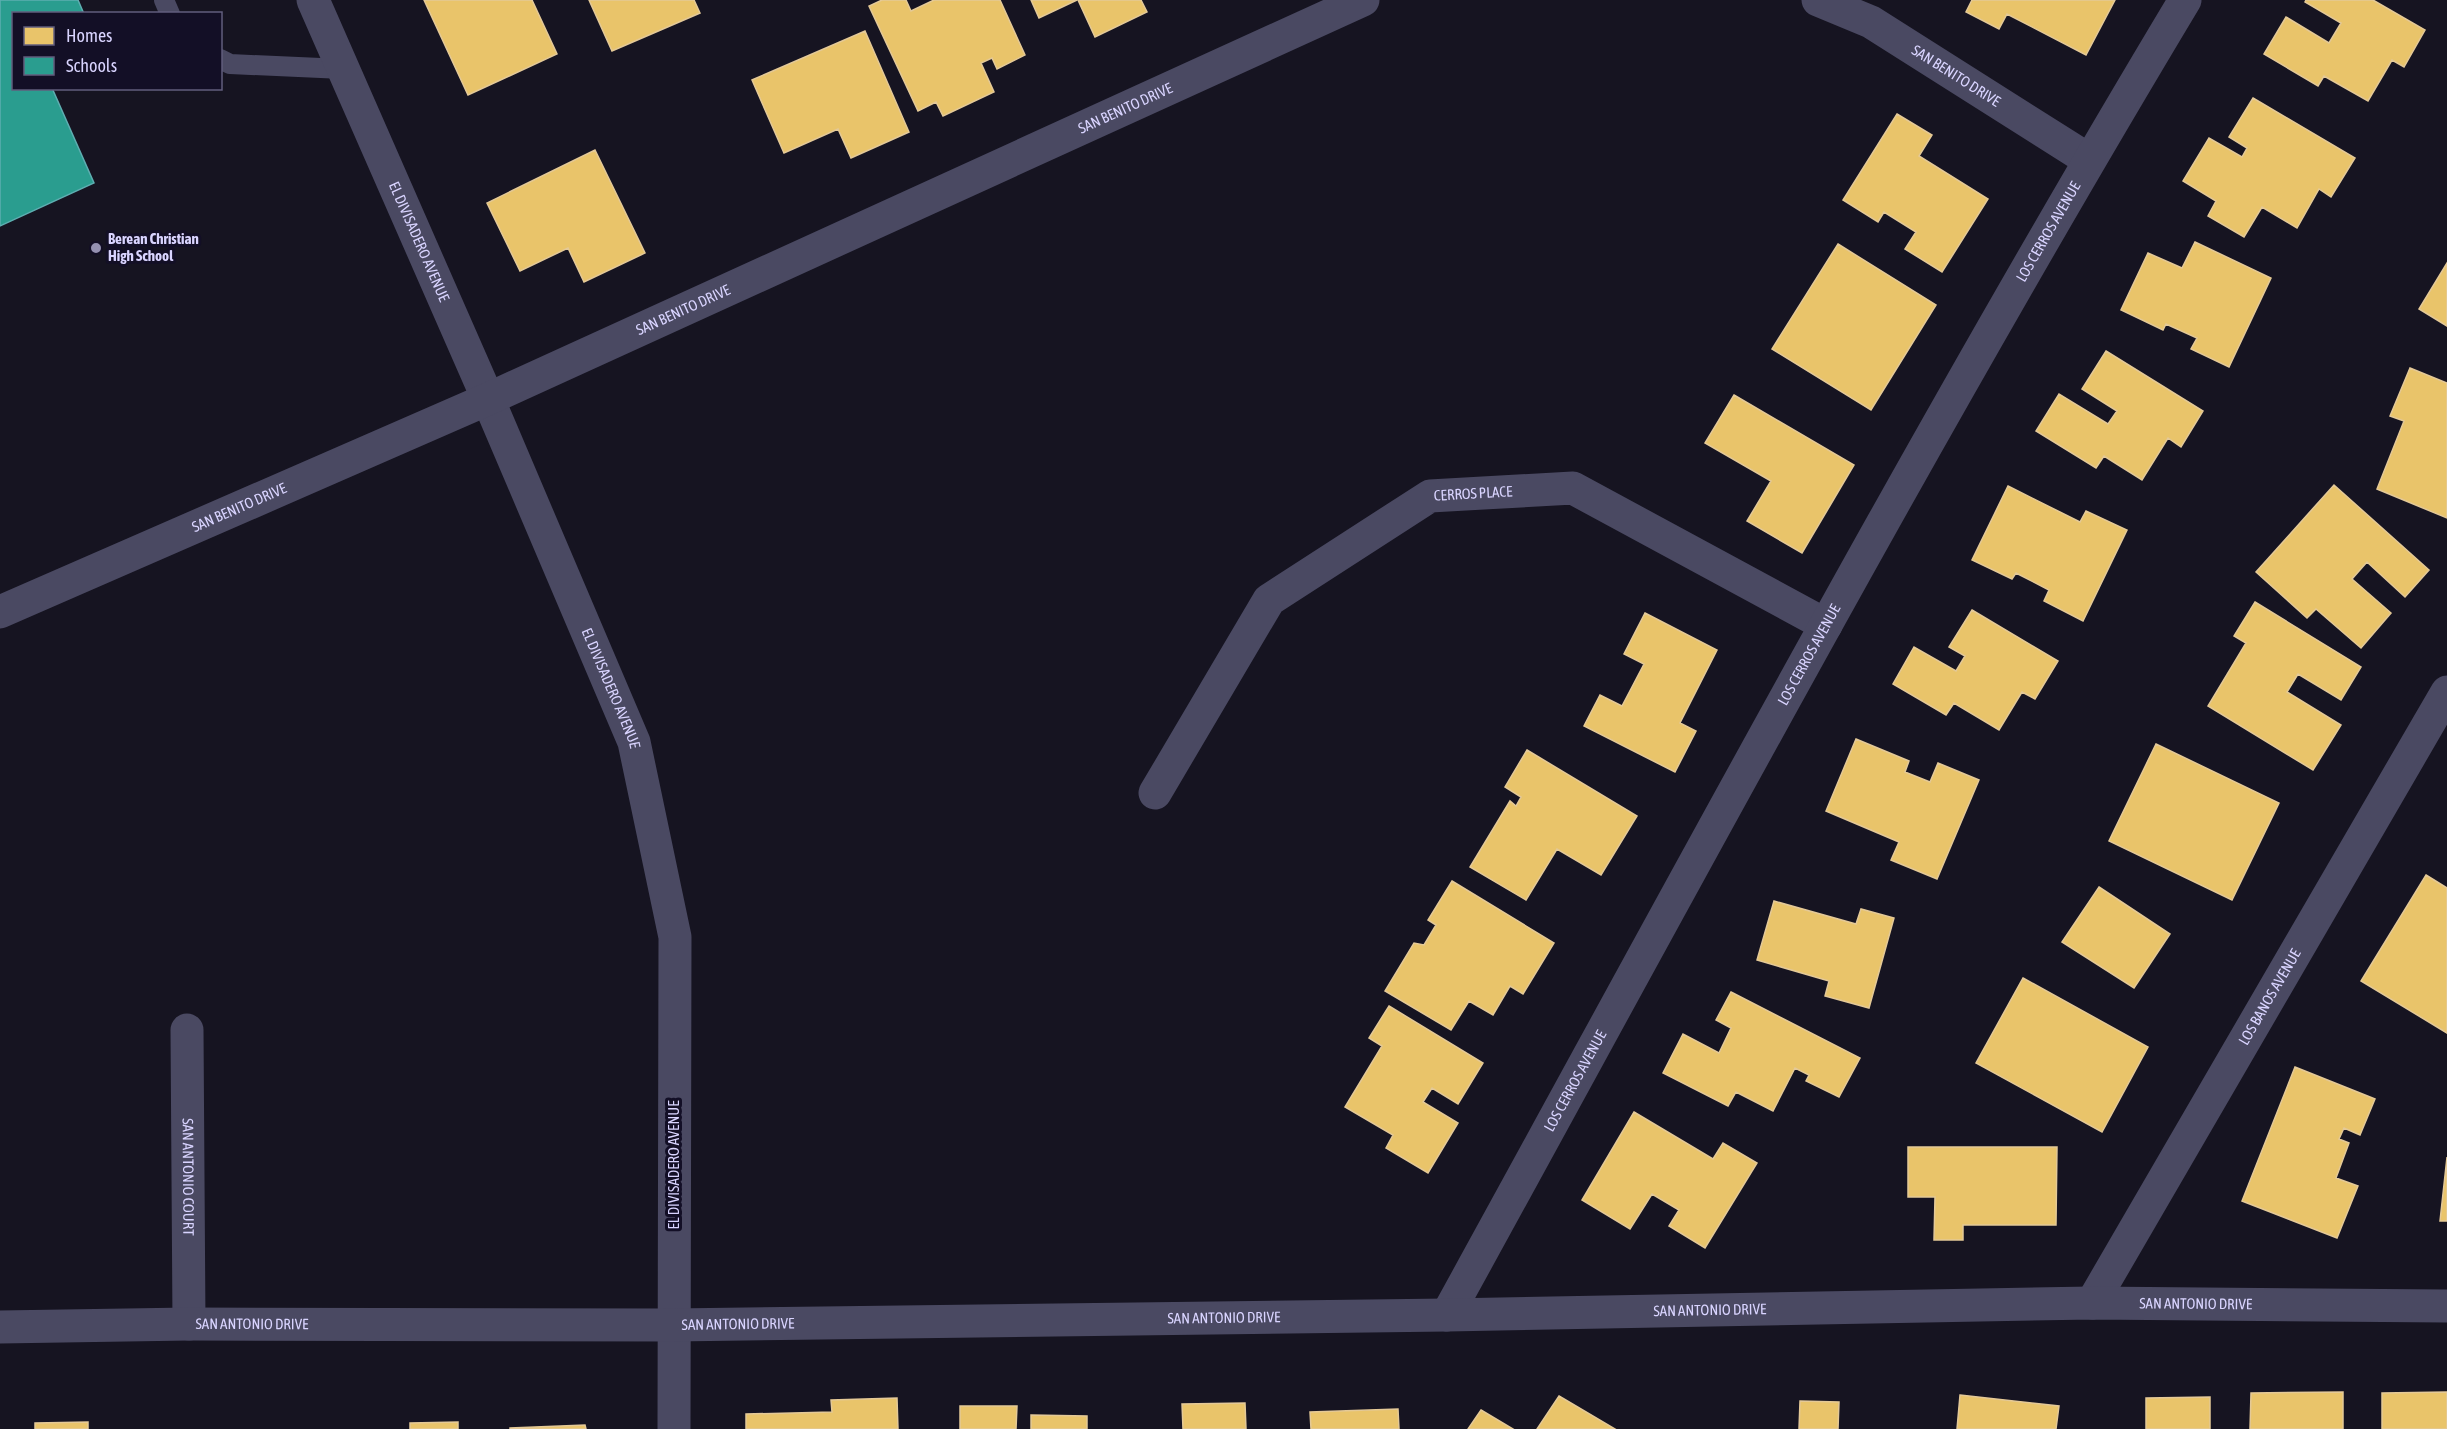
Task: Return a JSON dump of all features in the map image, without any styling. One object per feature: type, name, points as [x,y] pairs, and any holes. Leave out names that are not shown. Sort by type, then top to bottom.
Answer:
[{"type":"street","name":"EL DIVISADERO AVENUE","points":[[313,0],[488,399],[634,742],[675,937],[674,1429]]},
{"type":"street","name":"SAN BENITO DRIVE","points":[[0,612],[488,399],[1363,0]]},
{"type":"street","name":"SAN BENITO DRIVE","points":[[1818,0],[1871,22],[2089,160]]},
{"type":"street","name":"LOS CERROS AVENUE","points":[[1447,1316],[1826,625],[2089,160],[2185,0]]},
{"type":"street","name":"CERROS PLACE","points":[[1155,793],[1269,600],[1430,496],[1573,488],[1826,625]]},
{"type":"street","name":"LOS BANOS AVENUE","points":[[2092,1303],[2447,692]]},
{"type":"street","name":"SAN ANTONIO COURT","points":[[187,1030],[189,1324]]},
{"type":"street","name":"SAN ANTONIO DRIVE","points":[[0,1327],[189,1324],[673,1325],[1447,1316],[2092,1303],[2447,1306]]},
{"type":"lane","points":[[222,60],[230,64],[344,69]]},
{"type":"building: Homes","points":[[424,0],[532,0],[557,54],[468,95]]},
{"type":"building: Homes","points":[[589,0],[694,0],[700,13],[612,51]]},
{"type":"building: Homes","points":[[882,0],[906,0],[911,11],[934,0],[1000,0],[1025,55],[997,69],[992,58],[981,63],[994,92],[943,116],[936,102],[918,111],[869,6]]},
{"type":"building: Homes","points":[[1031,0],[1077,0],[1039,18]]},
{"type":"building: Homes","points":[[1078,0],[1141,0],[1147,12],[1095,37]]},
{"type":"building: Homes","points":[[1972,0],[2115,0],[2086,55],[2007,14],[1999,29],[1966,12]]},
{"type":"building: Homes","points":[[2306,0],[2373,0],[2425,30],[2404,67],[2392,60],[2368,101],[2324,76],[2318,86],[2264,54],[2286,17],[2329,43],[2341,23],[2305,2]]},
{"type":"building: Homes","points":[[865,31],[909,132],[851,158],[838,129],[784,153],[752,80]]},
{"type":"building: Homes","points":[[2253,98],[2355,158],[2331,197],[2319,189],[2297,228],[2262,207],[2244,237],[2208,216],[2216,201],[2183,181],[2209,138],[2242,157],[2247,148],[2229,137]]},
{"type":"building: Homes","points":[[1897,114],[1932,135],[1919,156],[1988,199],[1942,272],[1905,249],[1916,232],[1884,212],[1878,222],[1843,200]]},
{"type":"building: Homes","points":[[595,150],[645,253],[584,282],[568,248],[520,271],[487,203]]},
{"type":"building: Homes","points":[[2195,242],[2271,278],[2229,367],[2191,349],[2197,338],[2166,324],[2163,330],[2121,310],[2148,253],[2182,268]]},
{"type":"building: Homes","points":[[1838,244],[1936,305],[1871,410],[1772,349]]},
{"type":"building: Homes","points":[[2447,263],[2447,326],[2419,309]]},
{"type":"building: Homes","points":[[2106,351],[2203,411],[2181,447],[2168,438],[2142,480],[2104,456],[2096,468],[2036,431],[2059,394],[2108,424],[2117,411],[2082,389]]},
{"type":"building: Homes","points":[[2410,368],[2447,383],[2447,518],[2377,489],[2404,421],[2390,416]]},
{"type":"building: Homes","points":[[1734,395],[1854,465],[1802,553],[1747,521],[1771,481],[1705,443]]},
{"type":"building: Homes","points":[[2334,485],[2429,570],[2405,597],[2367,562],[2352,579],[2391,613],[2361,648],[2316,609],[2307,618],[2256,572]]},
{"type":"building: Homes","points":[[2008,486],[2080,522],[2086,511],[2127,530],[2083,621],[2044,601],[2049,590],[2016,573],[2012,579],[1972,560]]},
{"type":"building: Homes","points":[[2255,602],[2361,667],[2341,700],[2298,674],[2287,692],[2341,725],[2313,770],[2208,706],[2246,643],[2234,636]]},
{"type":"building: Homes","points":[[1972,610],[2058,661],[2035,699],[2022,692],[1999,730],[1954,703],[1946,715],[1893,684],[1914,647],[1956,671],[1965,656],[1949,647]]},
{"type":"building: Homes","points":[[1645,613],[1717,650],[1680,723],[1696,731],[1675,772],[1584,726],[1600,695],[1622,706],[1644,664],[1624,654]]},
{"type":"building: Homes","points":[[1856,739],[1909,761],[1905,772],[1930,782],[1938,763],[1979,780],[1937,879],[1891,860],[1899,842],[1826,811]]},
{"type":"building: Homes","points":[[2156,744],[2279,803],[2232,900],[2109,841]]},
{"type":"building: Homes","points":[[1527,750],[1637,816],[1601,875],[1557,849],[1526,900],[1470,867],[1510,801],[1516,806],[1521,797],[1505,787]]},
{"type":"building: Homes","points":[[2426,875],[2447,888],[2447,1033],[2361,981]]},
{"type":"building: Homes","points":[[1452,881],[1554,943],[1523,994],[1510,986],[1493,1015],[1469,1001],[1451,1030],[1385,991],[1414,943],[1424,945],[1436,925],[1428,920]]},
{"type":"building: Homes","points":[[2099,887],[2170,934],[2134,988],[2062,942]]},
{"type":"building: Homes","points":[[1774,901],[1856,924],[1861,909],[1894,918],[1869,1008],[1825,996],[1829,981],[1757,960]]},
{"type":"building: Homes","points":[[2023,978],[2148,1047],[2102,1132],[1976,1063]]},
{"type":"building: Homes","points":[[1731,992],[1860,1058],[1839,1097],[1806,1081],[1809,1075],[1795,1068],[1773,1111],[1736,1092],[1728,1106],[1663,1073],[1683,1034],[1719,1053],[1731,1028],[1716,1020]]},
{"type":"building: Homes","points":[[1389,1006],[1483,1063],[1458,1104],[1432,1088],[1423,1102],[1458,1123],[1428,1173],[1386,1148],[1393,1135],[1345,1107],[1382,1046],[1369,1038]]},
{"type":"building: Homes","points":[[2295,1067],[2375,1099],[2360,1135],[2344,1128],[2339,1139],[2349,1143],[2336,1178],[2358,1186],[2337,1238],[2242,1201]]},
{"type":"building: Homes","points":[[1634,1112],[1713,1159],[1723,1143],[1757,1163],[1705,1248],[1669,1226],[1679,1210],[1652,1194],[1630,1229],[1582,1200]]},
{"type":"building: Homes","points":[[1908,1147],[2057,1147],[2056,1225],[1963,1225],[1963,1240],[1934,1240],[1935,1197],[1908,1197]]},
{"type":"building: Homes","points":[[2447,1157],[2447,1221],[2440,1221]]},
{"type":"building: Homes","points":[[2343,1392],[2343,1429],[2250,1429],[2251,1393]]},
{"type":"building: Homes","points":[[2447,1392],[2447,1429],[2382,1429],[2382,1393]]},
{"type":"building: Homes","points":[[1960,1395],[2059,1406],[2056,1429],[1957,1429]]},
{"type":"building: Homes","points":[[1559,1396],[1615,1429],[1537,1429]]},
{"type":"building: Homes","points":[[2210,1397],[2210,1429],[2146,1429],[2146,1398]]},
{"type":"building: Homes","points":[[897,1398],[898,1429],[746,1429],[746,1414],[832,1412],[831,1400]]},
{"type":"building: Homes","points":[[1800,1401],[1839,1402],[1838,1429],[1799,1429]]},
{"type":"building: Homes","points":[[1245,1403],[1246,1429],[1183,1429],[1182,1404]]},
{"type":"building: Homes","points":[[960,1406],[1017,1406],[1016,1429],[960,1429]]},
{"type":"building: Homes","points":[[1398,1409],[1399,1429],[1311,1429],[1310,1412]]},
{"type":"building: Homes","points":[[1481,1410],[1513,1429],[1468,1429]]},
{"type":"building: Homes","points":[[1031,1415],[1087,1416],[1087,1429],[1031,1429]]},
{"type":"building: Homes","points":[[88,1422],[88,1429],[35,1429],[35,1423]]},
{"type":"building: Homes","points":[[458,1422],[458,1429],[410,1429],[410,1423]]},
{"type":"building: Homes","points":[[585,1425],[586,1429],[510,1429],[510,1428]]},
{"type":"building: Schools","points":[[0,0],[78,0],[83,12],[12,12],[12,90],[53,90],[94,183],[0,226]]},
{"type":"place","name":"Berean Christian High School","points":[[96,248]]}]
